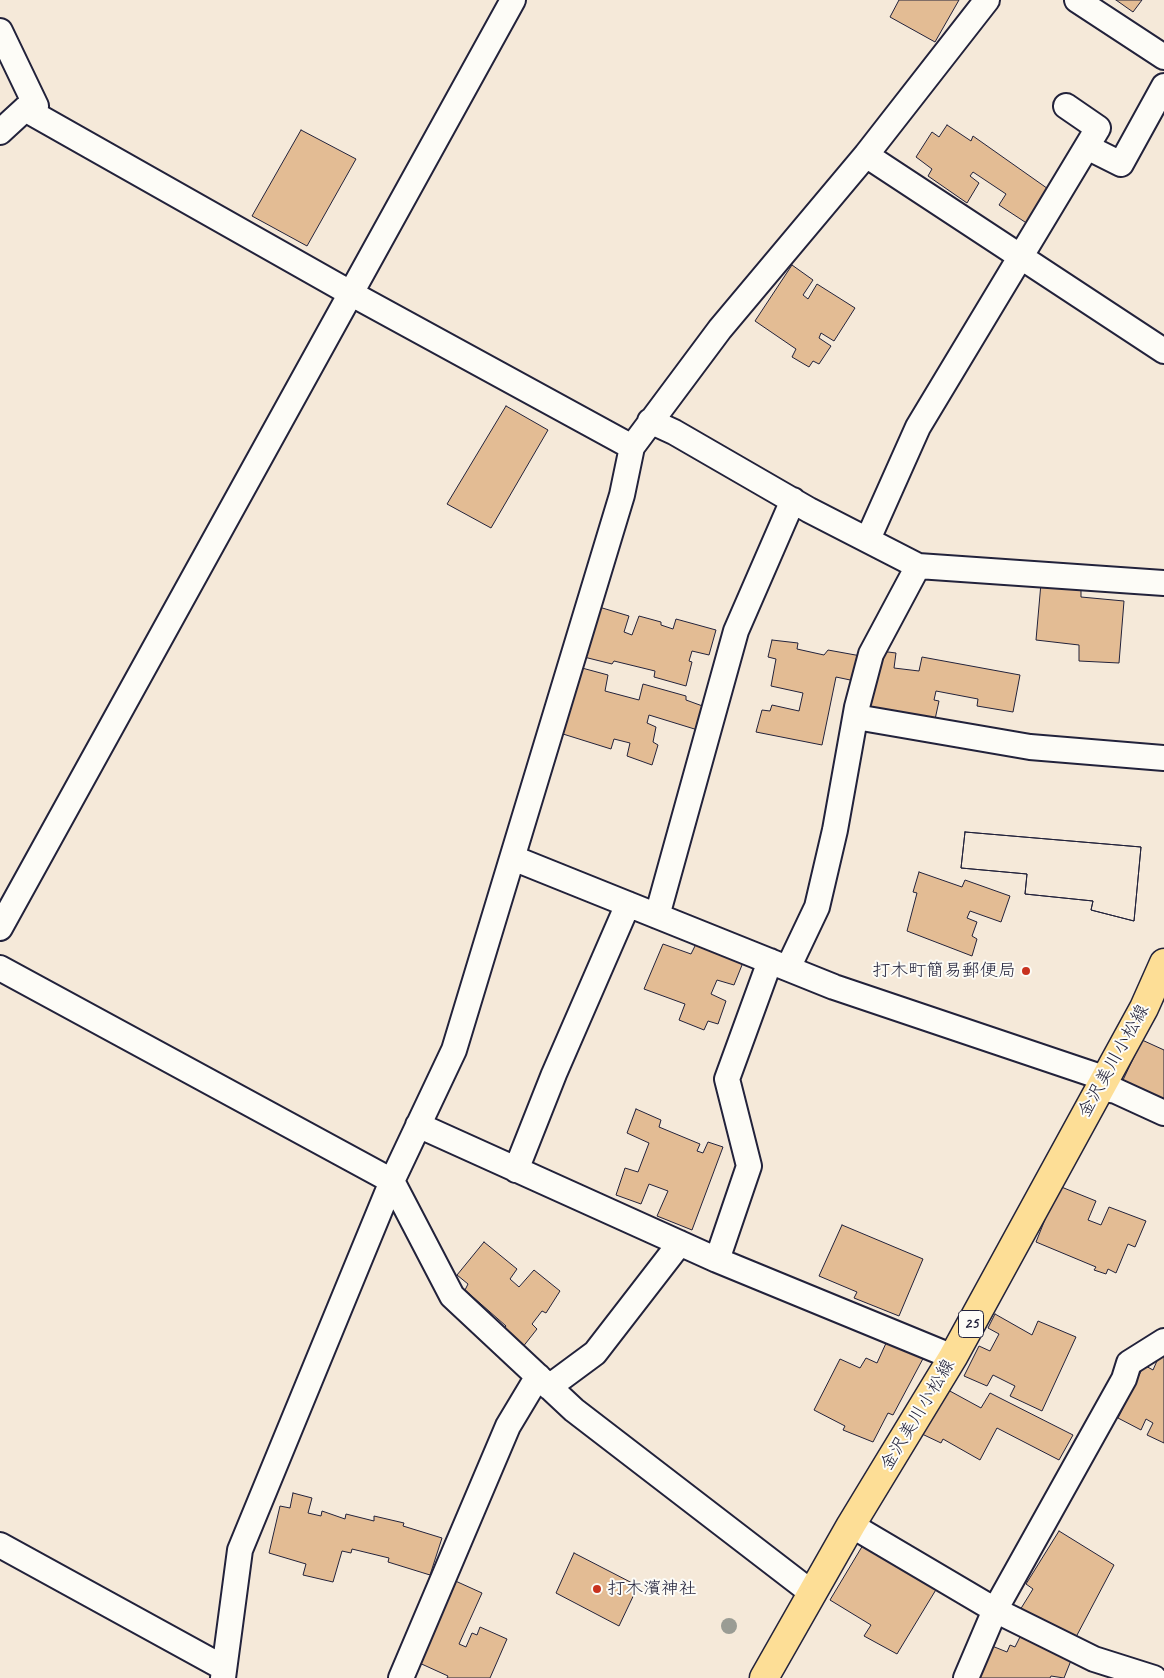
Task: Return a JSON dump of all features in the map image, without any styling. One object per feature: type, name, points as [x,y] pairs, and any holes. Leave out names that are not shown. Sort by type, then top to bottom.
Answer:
[{"type":"main road","name":"金沢美川小松線","points":[[764,1678],[851,1525],[953,1357],[1144,1008],[1164,963]]},
{"type":"street","points":[[0,928],[513,0]]},
{"type":"street","points":[[0,1545],[227,1675],[240,1550],[392,1181],[454,1050],[622,495],[632,446],[720,329],[866,155],[987,0]]},
{"type":"street","points":[[1077,0],[1164,57]]},
{"type":"street","points":[[0,31],[36,106],[24,109],[0,132]]},
{"type":"street","points":[[1087,147],[1121,164],[1164,86]]},
{"type":"street","points":[[868,539],[918,426],[1098,128],[1066,106]]},
{"type":"street","points":[[24,109],[352,294],[632,446]]},
{"type":"street","points":[[866,155],[1164,351]]},
{"type":"street","points":[[650,422],[674,432],[793,500],[918,566],[1164,583]]},
{"type":"street","points":[[656,916],[736,631],[793,500]]},
{"type":"street","points":[[717,1260],[749,1166],[727,1079],[779,964],[817,907],[835,830],[856,717],[871,654],[918,566]]},
{"type":"street","points":[[856,717],[1030,747],[1164,758]]},
{"type":"street","points":[[512,858],[834,987],[1102,1083],[1164,1113]]},
{"type":"street","points":[[516,1170],[554,1074],[628,904]]},
{"type":"street","points":[[0,968],[392,1181],[452,1296],[581,1416],[812,1593]]},
{"type":"street","points":[[418,1125],[717,1260],[953,1357]]},
{"type":"street","points":[[401,1678],[508,1426],[543,1382],[595,1354],[680,1243]]},
{"type":"street","points":[[966,1678],[995,1610],[1124,1379],[1129,1363],[1164,1341]]},
{"type":"street","points":[[851,1525],[995,1610],[1094,1659],[1154,1678]]},
{"type":"building","points":[[899,0],[959,0],[935,42],[890,17]]},
{"type":"building","points":[[1116,0],[1142,0],[1133,12]]},
{"type":"building","points":[[947,125],[971,141],[973,136],[1051,191],[1028,224],[999,205],[1006,194],[973,172],[970,176],[979,183],[967,203],[928,176],[932,169],[916,157],[932,132],[939,137]]},
{"type":"building","points":[[301,130],[356,159],[307,246],[252,216]]},
{"type":"building","points":[[792,265],[813,280],[803,295],[808,299],[817,284],[855,308],[834,341],[821,333],[819,338],[831,346],[819,364],[813,361],[809,367],[792,357],[796,349],[755,321]]},
{"type":"building","points":[[506,406],[548,430],[491,528],[447,504]]},
{"type":"building","points":[[1041,583],[1081,587],[1081,597],[1124,601],[1119,663],[1079,661],[1079,645],[1036,640]]},
{"type":"building","points":[[599,607],[629,616],[624,632],[632,635],[639,616],[661,622],[661,625],[673,629],[676,619],[716,630],[709,655],[692,651],[689,661],[692,662],[686,686],[654,677],[655,671],[614,661],[612,664],[584,657]]},
{"type":"building","points":[[772,640],[798,643],[797,649],[824,655],[828,650],[861,656],[855,681],[836,677],[822,745],[756,732],[762,710],[770,711],[772,705],[799,711],[803,693],[771,686],[776,659],[768,657]]},
{"type":"building","points":[[880,651],[896,653],[894,668],[919,671],[922,657],[1020,675],[1013,712],[977,706],[978,699],[936,691],[934,700],[939,701],[934,724],[869,712]]},
{"type":"building","points":[[582,668],[608,675],[605,691],[639,700],[643,684],[686,696],[686,700],[708,708],[701,731],[649,715],[647,723],[656,727],[653,742],[658,745],[652,765],[627,756],[630,743],[614,739],[611,749],[563,734]]},
{"type":"building","points":[[965,832],[1141,847],[1134,921],[1091,910],[1093,901],[1025,894],[1027,874],[961,868]]},
{"type":"building","points":[[965,832],[1141,847],[1134,921],[1091,910],[1093,901],[1025,894],[1027,874],[961,868]]},
{"type":"building","points":[[919,872],[962,887],[965,880],[1010,896],[1001,922],[970,911],[967,918],[977,922],[972,936],[977,939],[972,956],[907,931],[917,893],[913,892]]},
{"type":"building","points":[[697,942],[744,960],[734,985],[717,980],[711,994],[726,1001],[718,1024],[708,1021],[704,1030],[679,1020],[685,1004],[644,989],[663,944],[691,954]]},
{"type":"building","points":[[1142,1040],[1164,1050],[1164,1102],[1142,1092],[1143,1090],[1123,1080]]},
{"type":"building","points":[[636,1109],[661,1120],[659,1127],[700,1144],[697,1151],[703,1153],[708,1142],[723,1147],[692,1230],[657,1216],[668,1191],[649,1184],[641,1204],[616,1195],[625,1168],[638,1172],[649,1143],[627,1133]]},
{"type":"building","points":[[1049,1182],[1096,1201],[1088,1220],[1101,1225],[1109,1207],[1146,1221],[1135,1247],[1128,1244],[1116,1273],[1108,1269],[1106,1274],[1094,1270],[1096,1267],[1036,1242],[1050,1207]]},
{"type":"building","points":[[842,1225],[923,1259],[899,1316],[854,1298],[857,1292],[819,1276]]},
{"type":"building","points":[[484,1242],[517,1269],[510,1279],[519,1287],[534,1270],[560,1291],[546,1313],[542,1311],[532,1324],[537,1329],[522,1348],[502,1331],[506,1326],[465,1290],[468,1284],[457,1275]]},
{"type":"building","points":[[995,1314],[1032,1335],[1038,1321],[1076,1337],[1042,1411],[1010,1396],[1015,1386],[993,1375],[987,1386],[964,1376],[979,1346],[990,1351],[999,1334],[988,1328]]},
{"type":"building","points":[[887,1341],[926,1353],[893,1415],[888,1413],[873,1442],[843,1430],[845,1426],[814,1410],[840,1359],[860,1368],[866,1358],[877,1363]]},
{"type":"building","points":[[1160,1354],[1164,1356],[1164,1443],[1147,1435],[1153,1423],[1146,1419],[1141,1430],[1118,1418],[1144,1365],[1153,1370]]},
{"type":"building","points":[[948,1390],[981,1408],[990,1393],[1073,1435],[1059,1460],[997,1428],[980,1460],[943,1439],[941,1443],[922,1434]]},
{"type":"building","points":[[293,1493],[312,1498],[308,1513],[321,1516],[322,1511],[345,1519],[346,1514],[374,1521],[374,1516],[404,1523],[403,1526],[442,1538],[430,1575],[388,1562],[389,1558],[352,1549],[351,1553],[342,1551],[333,1582],[303,1575],[306,1564],[269,1553],[280,1506],[290,1508]]},
{"type":"building","points":[[1059,1531],[1114,1565],[1076,1637],[1020,1610],[1033,1589],[1026,1584]]},
{"type":"building","points":[[863,1545],[937,1588],[897,1654],[864,1636],[871,1625],[830,1600]]},
{"type":"building","name":"打木濱神社","points":[[574,1553],[638,1586],[619,1626],[556,1593]]},
{"type":"building","points":[[451,1579],[482,1593],[459,1644],[466,1647],[472,1633],[477,1635],[480,1627],[507,1639],[490,1678],[447,1678],[448,1676],[415,1661]]},
{"type":"building","points":[[1020,1637],[1072,1658],[1064,1678],[1051,1676],[1050,1678],[979,1678],[992,1646],[1007,1652],[1010,1645],[1015,1647]]},
{"type":"place","name":"打木町簡易郵便局","points":[[1026,971]]},
{"type":"place","name":"打木濱神社","points":[[597,1589]]}]
